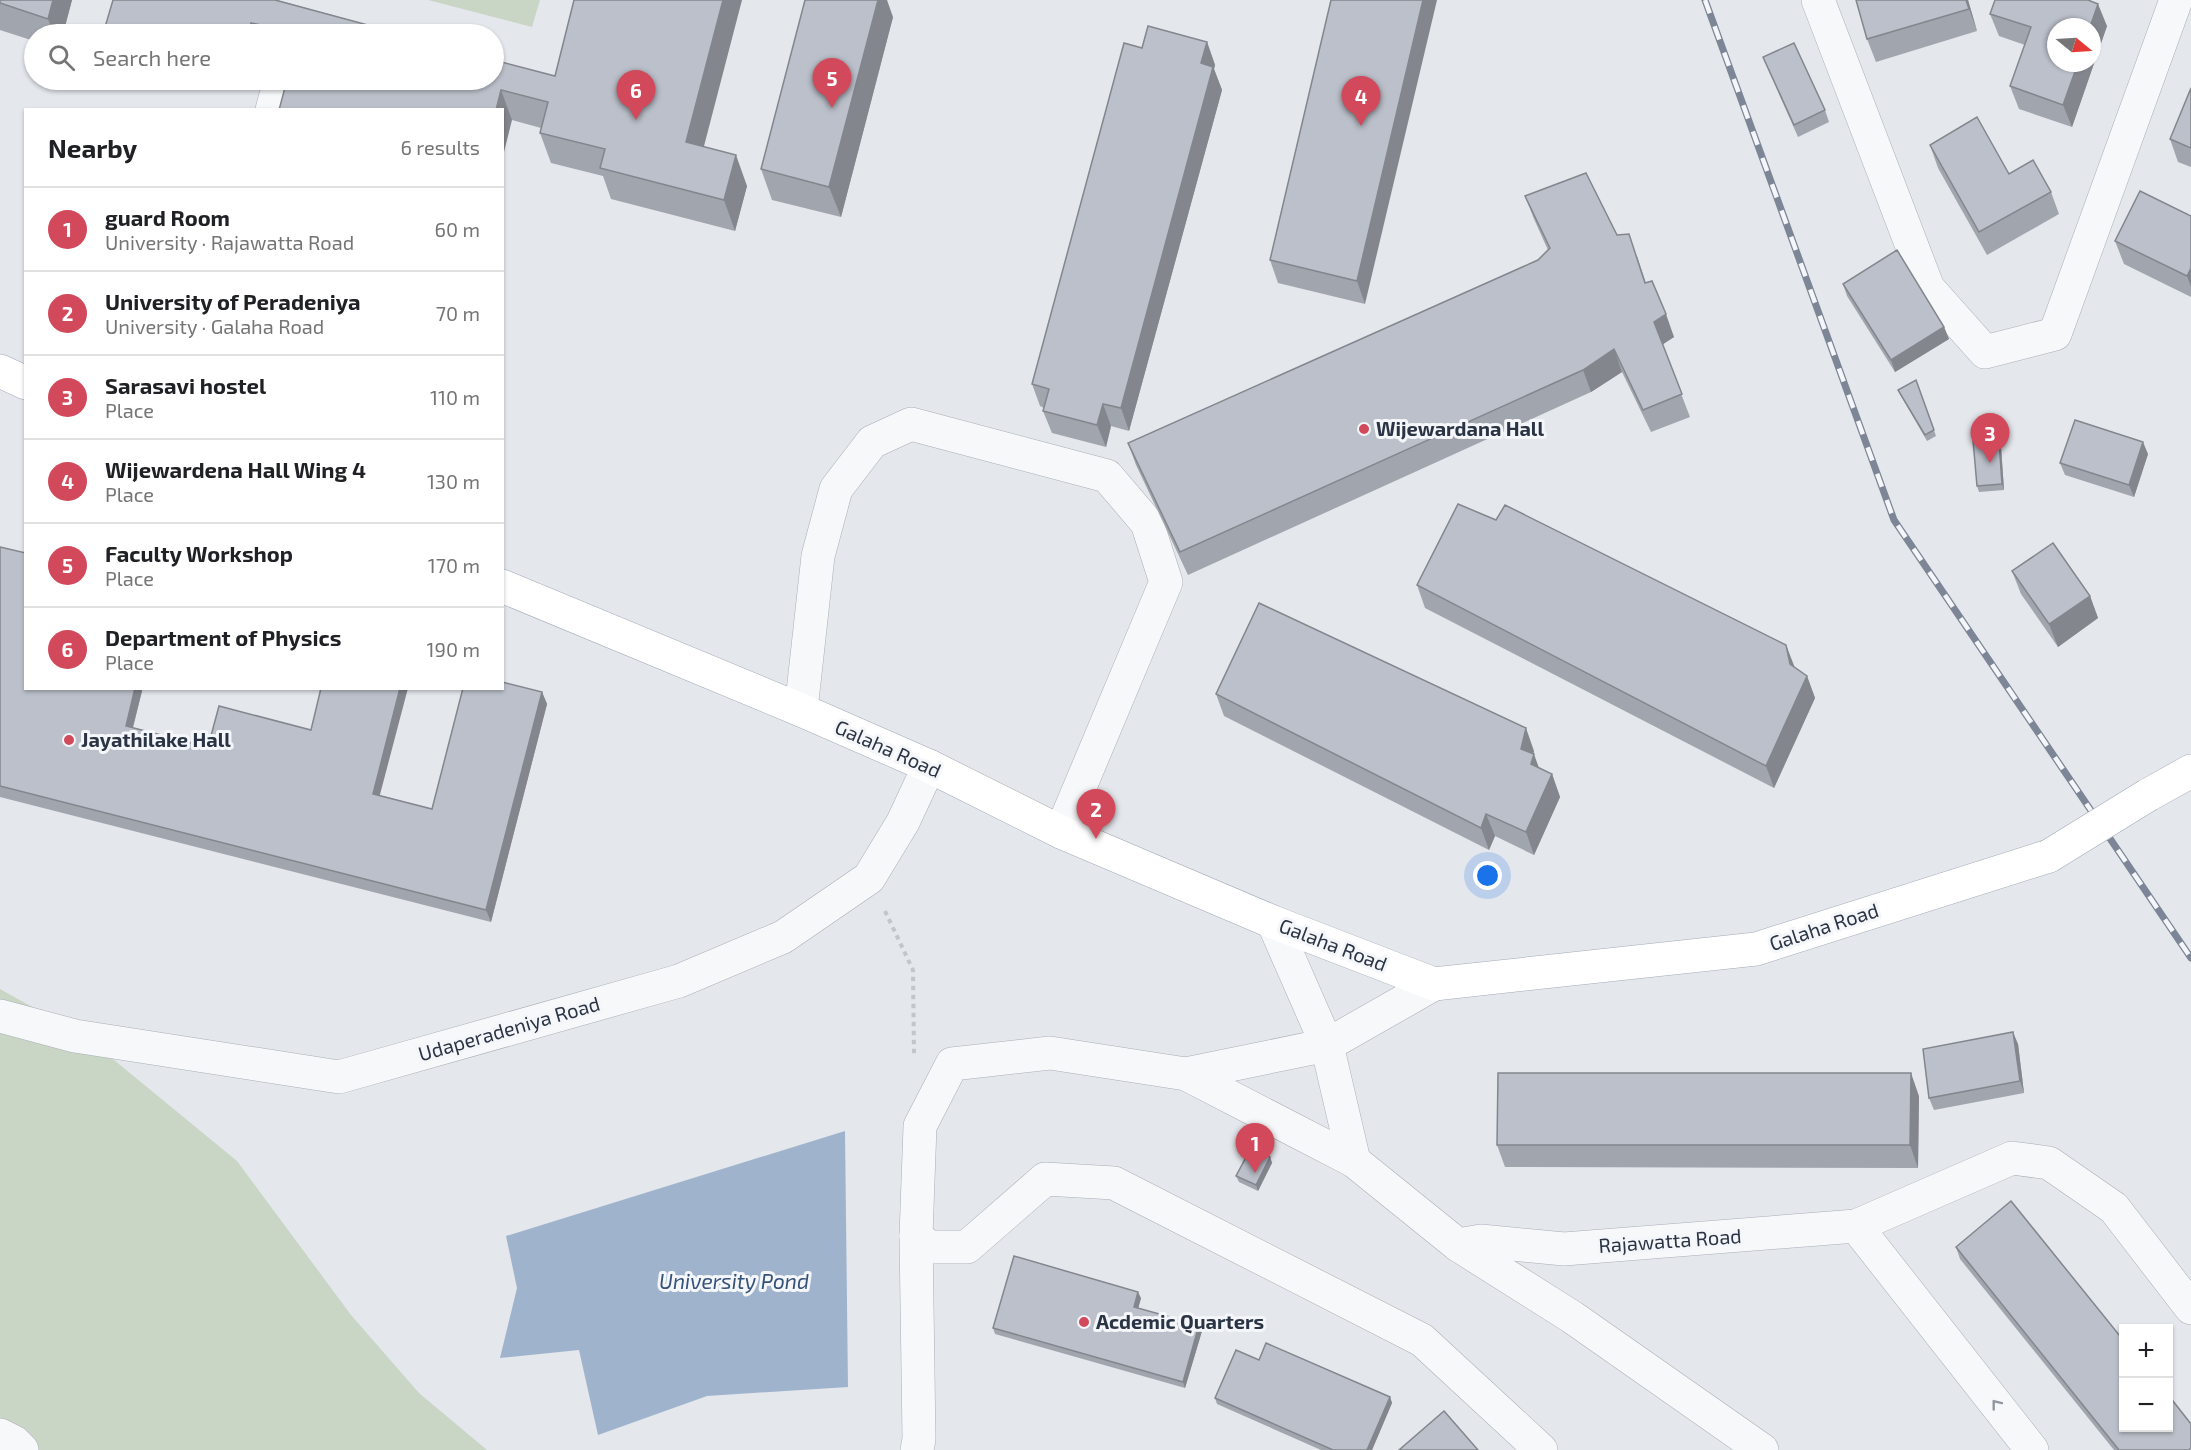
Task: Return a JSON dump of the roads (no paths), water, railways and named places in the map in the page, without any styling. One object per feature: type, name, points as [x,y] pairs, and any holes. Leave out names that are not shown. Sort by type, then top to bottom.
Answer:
[{"type":"main road","points":[[0,371],[24,382]]},
{"type":"main road","name":"Galaha Road","points":[[504,587],[801,710],[929,766],[1061,832],[1273,922],[1434,984],[1756,949],[2049,856],[2191,771]]},
{"type":"street","points":[[1818,0],[1928,288],[1985,352],[2055,334],[2176,0]]},
{"type":"street","points":[[273,108],[277,90]]},
{"type":"street","points":[[801,710],[818,556],[836,489],[872,442],[911,424],[1107,476],[1147,523],[1166,582],[1061,832]]},
{"type":"street","name":"Udaperadeniya Road","points":[[0,1016],[75,1036],[339,1077],[679,981],[783,937],[869,878],[903,822],[929,766]]},
{"type":"street","points":[[1273,922],[1327,1045],[1354,1161]]},
{"type":"street","points":[[1186,1074],[1327,1045],[1434,984]]},
{"type":"street","points":[[917,1450],[919,1439],[916,1236],[920,1126],[952,1064],[1050,1053],[1186,1074],[1354,1161],[1458,1245],[1572,1317],[1762,1450]]},
{"type":"street","name":"Rajawatta Road","points":[[1458,1245],[1481,1241],[1564,1249],[1856,1226],[2012,1158],[2049,1162],[2114,1208],[2191,1308]]},
{"type":"street","points":[[916,1236],[929,1247],[967,1247],[1045,1179],[1114,1183],[1422,1340],[1541,1450]]},
{"type":"street","points":[[1856,1226],[2032,1450]]},
{"type":"street","points":[[0,1435],[14,1442],[22,1450]]},
{"type":"water","name":"University Pond","points":[[845,1131],[848,1387],[707,1396],[598,1435],[579,1350],[500,1358],[517,1288],[506,1236]]},
{"type":"railway","points":[[1705,0],[1894,520],[2191,958]]},
{"type":"place","name":"Faculty Workshop","points":[[832,108]]},
{"type":"place","name":"Department of Physics","points":[[636,120]]},
{"type":"place","name":"Wijewardena Hall Wing 4","points":[[1361,126]]},
{"type":"place","name":"Wijewardana Hall","points":[[1364,429]]},
{"type":"place","name":"Sarasavi hostel","points":[[1990,463]]},
{"type":"place","name":"Jayathilake Hall","points":[[69,740]]},
{"type":"place","name":"University of Peradeniya","points":[[1096,839]]},
{"type":"place","name":"guard Room","points":[[1255,1173]]},
{"type":"place","name":"Acdemic Quarters","points":[[1084,1322]]}]
